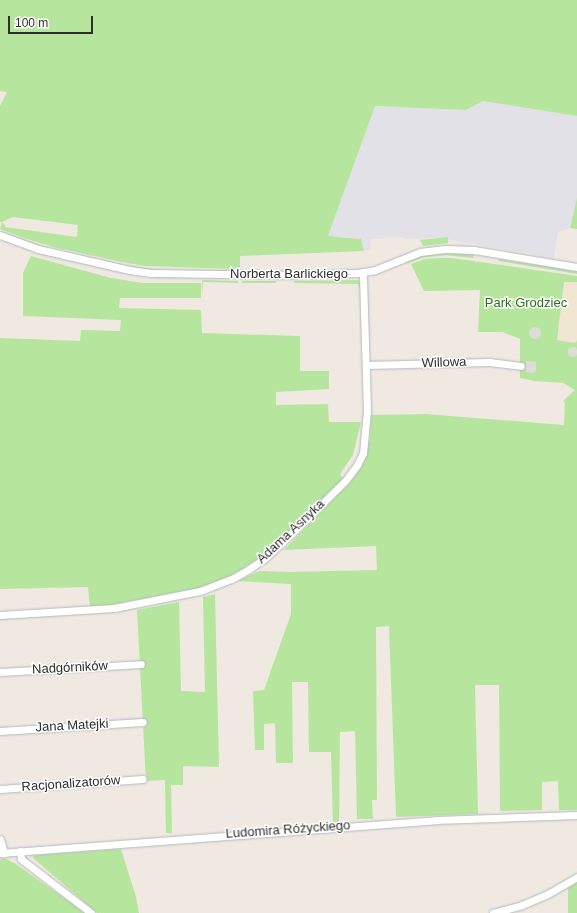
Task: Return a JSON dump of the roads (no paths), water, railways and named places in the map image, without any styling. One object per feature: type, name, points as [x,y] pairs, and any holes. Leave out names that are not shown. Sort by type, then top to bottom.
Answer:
[{"type":"street","name":"Norberta Barlickiego","points":[[0,235],[38,249],[130,270],[151,273],[300,275],[363,273],[420,252],[445,249],[474,250],[577,267]]},
{"type":"street","name":"Adama Asnyka","points":[[0,615],[114,608],[165,599],[216,586],[239,575],[264,559],[345,481],[357,465],[363,453],[365,436],[366,365],[363,273]]},
{"type":"street","name":"Willowa","points":[[366,365],[489,362],[521,366]]},
{"type":"street","name":"Nadgórników","points":[[0,672],[141,664]]},
{"type":"street","name":"Jana Matejki","points":[[0,731],[143,722]]},
{"type":"street","name":"Racjonalizatorów","points":[[0,789],[143,779]]},
{"type":"street","name":"Ludomira Różyckiego","points":[[2,853],[436,820],[577,815]]},
{"type":"street","points":[[0,839],[2,853]]},
{"type":"street","points":[[20,851],[21,859],[91,913]]},
{"type":"street","points":[[494,913],[534,900],[577,877]]},
{"type":"park label","name":"Park Grodziec","points":[[526,303]]}]
